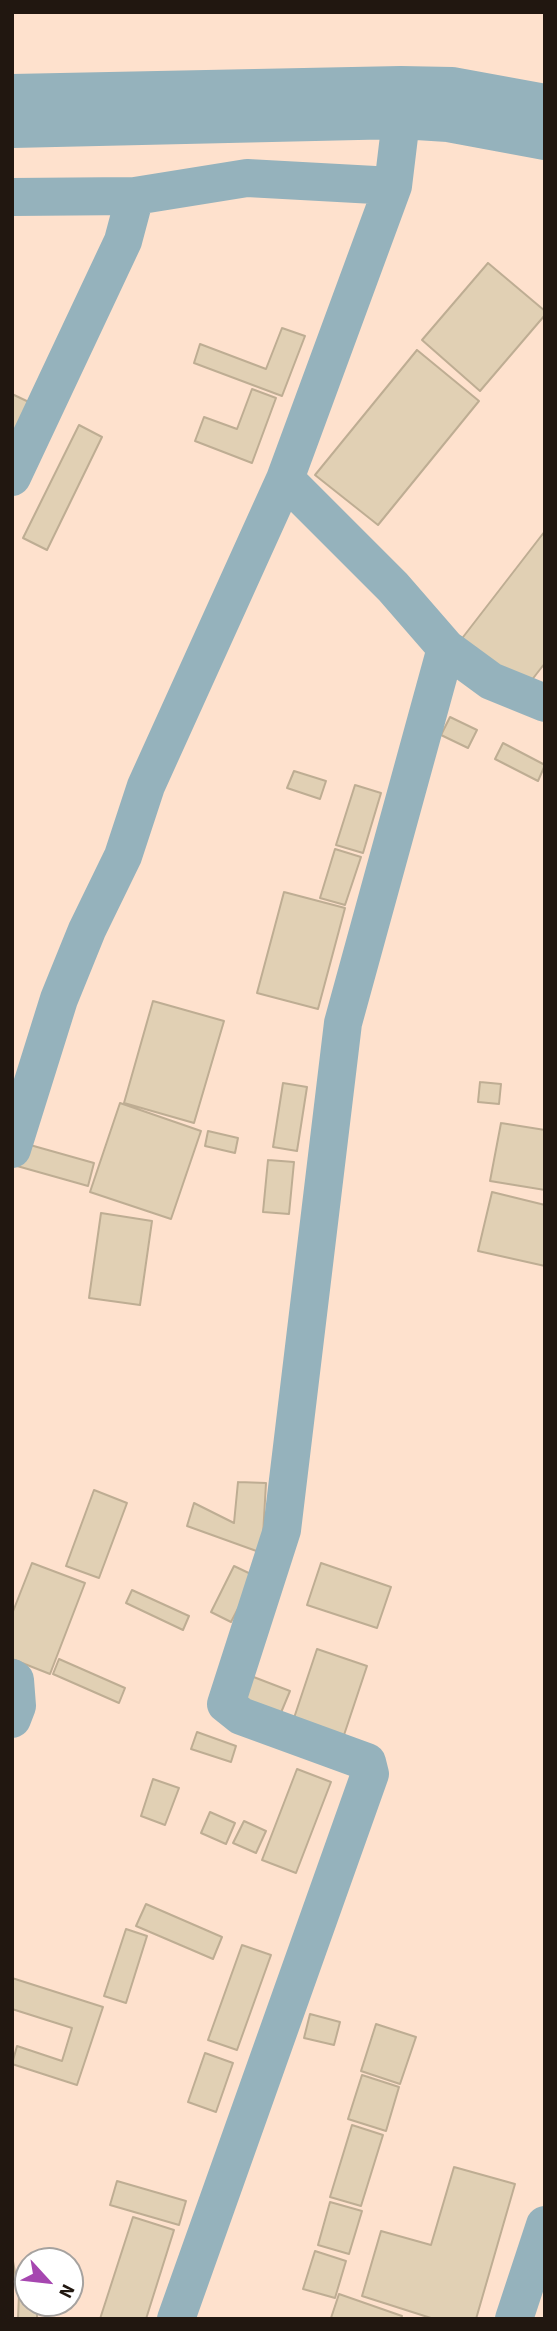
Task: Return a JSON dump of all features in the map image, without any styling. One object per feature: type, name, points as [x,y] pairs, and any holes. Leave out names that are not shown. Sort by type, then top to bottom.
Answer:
[{"type":"street","points":[[12,93],[401,85],[452,86],[545,103]]},
{"type":"street","points":[[12,129],[401,120],[448,123],[545,141]]},
{"type":"street","points":[[12,1149],[60,999],[87,930],[123,856],[146,786],[285,478],[393,186],[401,120]]},
{"type":"street","points":[[12,197],[135,196],[247,178],[393,186]]},
{"type":"street","points":[[12,477],[123,241],[135,196]]},
{"type":"street","points":[[285,478],[393,587],[446,648],[491,681],[545,703]]},
{"type":"street","points":[[176,2319],[370,1774],[367,1762],[241,1716],[226,1703],[282,1530],[343,1023],[446,648]]},
{"type":"street","points":[[12,1678],[15,1680],[17,1706],[12,1719]]},
{"type":"street","points":[[514,2319],[545,2225]]},
{"type":"building","points":[[488,263],[545,311],[545,315],[480,391],[422,340]]},
{"type":"building","points":[[282,328],[305,336],[282,396],[194,363],[200,344],[266,369]]},
{"type":"building","points":[[417,350],[479,401],[378,525],[315,475]]},
{"type":"building","points":[[252,389],[276,398],[252,463],[195,441],[204,417],[237,429]]},
{"type":"building","points":[[12,394],[33,404],[12,447]]},
{"type":"building","points":[[79,425],[102,437],[47,550],[23,538]]},
{"type":"building","points":[[545,531],[545,663],[524,690],[460,641]]},
{"type":"building","points":[[450,717],[477,730],[468,748],[441,735]]},
{"type":"building","points":[[503,743],[545,765],[538,781],[495,759]]},
{"type":"building","points":[[294,771],[326,781],[320,799],[287,788]]},
{"type":"building","points":[[355,785],[381,793],[363,853],[336,845]]},
{"type":"building","points":[[335,849],[361,857],[345,905],[320,898]]},
{"type":"building","points":[[284,892],[345,908],[318,1009],[257,993]]},
{"type":"building","points":[[153,1001],[224,1021],[194,1123],[124,1103]]},
{"type":"building","points":[[480,1082],[501,1084],[499,1104],[478,1102]]},
{"type":"building","points":[[283,1083],[307,1087],[297,1151],[273,1147]]},
{"type":"building","points":[[120,1103],[201,1131],[171,1219],[90,1192]]},
{"type":"building","points":[[501,1123],[545,1130],[545,1190],[490,1181]]},
{"type":"building","points":[[208,1131],[238,1138],[235,1153],[205,1146]]},
{"type":"building","points":[[23,1143],[94,1163],[88,1186],[17,1166]]},
{"type":"building","points":[[268,1160],[294,1162],[289,1214],[263,1212]]},
{"type":"building","points":[[492,1192],[545,1205],[545,1266],[478,1251]]},
{"type":"building","points":[[101,1213],[152,1221],[140,1305],[89,1298]]},
{"type":"building","points":[[238,1482],[266,1483],[262,1553],[187,1526],[194,1503],[234,1523]]},
{"type":"building","points":[[94,1490],[127,1503],[99,1578],[66,1566]]},
{"type":"building","points":[[32,1563],[85,1583],[50,1674],[12,1659],[12,1614]]},
{"type":"building","points":[[321,1563],[391,1587],[377,1628],[307,1605]]},
{"type":"building","points":[[234,1566],[255,1576],[231,1622],[211,1612]]},
{"type":"building","points":[[132,1590],[189,1616],[183,1630],[126,1603]]},
{"type":"building","points":[[317,1649],[367,1666],[340,1747],[290,1730]]},
{"type":"building","points":[[59,1659],[125,1688],[119,1703],[53,1674]]},
{"type":"building","points":[[251,1676],[290,1691],[280,1715],[242,1701]]},
{"type":"building","points":[[197,1732],[236,1746],[231,1762],[191,1749]]},
{"type":"building","points":[[297,1769],[331,1782],[296,1873],[262,1860]]},
{"type":"building","points":[[153,1779],[179,1788],[165,1825],[141,1816]]},
{"type":"building","points":[[210,1812],[235,1823],[226,1844],[201,1833]]},
{"type":"building","points":[[244,1821],[266,1831],[256,1853],[233,1843]]},
{"type":"building","points":[[146,1904],[222,1937],[213,1959],[136,1926]]},
{"type":"building","points":[[126,1929],[147,1936],[126,2003],[104,1996]]},
{"type":"building","points":[[242,1945],[271,1955],[237,2050],[208,2040]]},
{"type":"building","points":[[12,1978],[103,2007],[77,2085],[12,2064],[17,2046],[62,2061],[72,2028],[12,2009]]},
{"type":"building","points":[[310,2014],[340,2022],[334,2045],[304,2038]]},
{"type":"building","points":[[376,2024],[416,2037],[400,2084],[361,2071]]},
{"type":"building","points":[[205,2053],[233,2063],[216,2112],[188,2102]]},
{"type":"building","points":[[362,2075],[399,2087],[386,2131],[348,2119]]},
{"type":"building","points":[[352,2125],[383,2135],[361,2206],[330,2197]]},
{"type":"building","points":[[454,2167],[515,2184],[476,2319],[434,2319],[362,2296],[381,2231],[431,2245]]},
{"type":"building","points":[[117,2181],[186,2201],[179,2225],[110,2205]]},
{"type":"building","points":[[330,2202],[362,2211],[349,2254],[318,2245]]},
{"type":"building","points":[[133,2217],[174,2230],[146,2319],[100,2319]]},
{"type":"building","points":[[315,2251],[346,2261],[335,2298],[303,2289]]},
{"type":"building","points":[[12,2256],[14,2284],[12,2284]]},
{"type":"building","points":[[339,2294],[402,2316],[401,2319],[331,2318]]},
{"type":"building","points":[[18,2317],[37,2317],[37,2319]]}]
